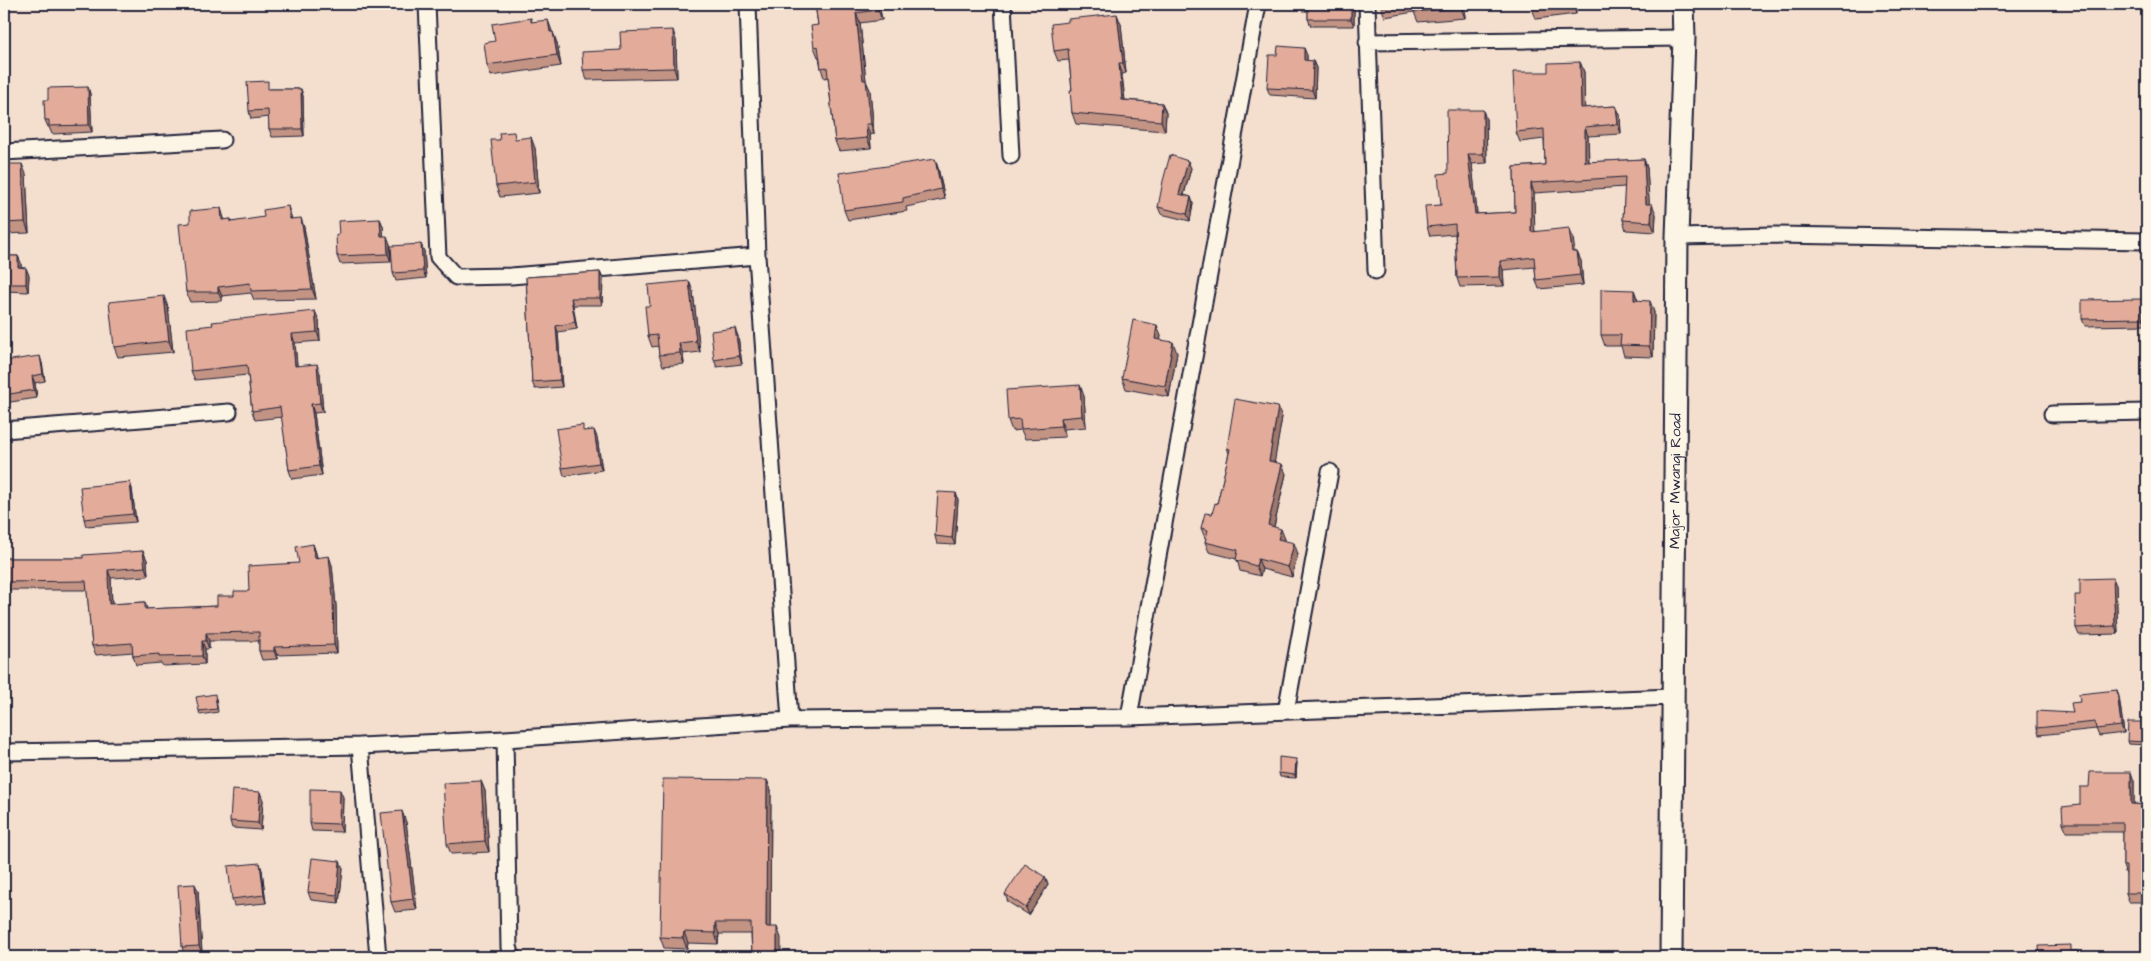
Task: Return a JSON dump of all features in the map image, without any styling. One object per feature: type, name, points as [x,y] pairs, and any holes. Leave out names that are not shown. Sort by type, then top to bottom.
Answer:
[{"type":"street","points":[[427,4],[438,257],[456,277],[511,276],[757,256]]},
{"type":"street","points":[[748,4],[757,256],[790,720]]},
{"type":"street","points":[[1003,4],[1011,156]]},
{"type":"street","points":[[1129,717],[1258,4]]},
{"type":"street","points":[[1367,4],[1376,271]]},
{"type":"street","name":"Major Mwangi Road","points":[[1671,957],[1676,237],[1684,38],[1683,4]]},
{"type":"street","points":[[1367,42],[1684,38]]},
{"type":"street","points":[[4,152],[222,140]]},
{"type":"street","points":[[1676,237],[1776,235],[2147,241]]},
{"type":"street","points":[[4,430],[229,412]]},
{"type":"street","points":[[2052,414],[2147,412]]},
{"type":"street","points":[[1286,711],[1330,472]]},
{"type":"street","points":[[4,752],[360,746],[505,739],[790,720],[1129,717],[1673,697]]},
{"type":"street","points":[[505,739],[509,947],[512,957]]},
{"type":"street","points":[[360,746],[378,957]]},
{"type":"building","points":[[815,4],[877,4],[878,10],[856,13],[863,80],[866,80],[871,124],[866,124],[867,138],[835,141],[827,67],[821,68],[818,46],[814,47],[811,26],[818,25]]},
{"type":"building","points":[[1308,4],[1351,4],[1351,19],[1308,19]]},
{"type":"building","points":[[1380,4],[1402,4],[1381,7]]},
{"type":"building","points":[[1413,4],[1461,4],[1461,8],[1414,12]]},
{"type":"building","points":[[1532,4],[1571,4],[1532,8]]},
{"type":"building","points":[[1117,14],[1123,63],[1119,63],[1122,100],[1162,103],[1161,121],[1072,113],[1068,49],[1054,51],[1051,24],[1068,22],[1068,19]]},
{"type":"building","points":[[531,18],[531,22],[548,20],[550,32],[553,32],[557,55],[487,65],[484,43],[495,41],[492,24]]},
{"type":"building","points":[[673,30],[674,68],[583,70],[582,52],[621,50],[620,32]]},
{"type":"building","points":[[1278,46],[1304,48],[1304,60],[1313,61],[1312,90],[1267,88],[1269,55],[1277,55]]},
{"type":"building","points":[[1580,62],[1581,108],[1616,106],[1618,124],[1585,127],[1585,162],[1644,159],[1646,204],[1652,204],[1651,222],[1623,220],[1625,177],[1531,183],[1531,232],[1569,228],[1572,252],[1577,252],[1580,275],[1536,280],[1534,257],[1500,261],[1500,277],[1457,278],[1455,224],[1427,227],[1425,206],[1441,205],[1438,174],[1448,173],[1447,110],[1483,110],[1483,154],[1468,154],[1475,214],[1515,212],[1514,167],[1545,165],[1544,129],[1516,132],[1513,72],[1548,72],[1548,63]]},
{"type":"building","points":[[268,81],[268,89],[301,89],[302,129],[269,129],[268,110],[249,111],[247,82]]},
{"type":"building","points":[[88,87],[89,125],[49,126],[49,120],[45,120],[44,100],[48,100],[48,88]]},
{"type":"building","points":[[514,132],[515,139],[531,137],[535,182],[496,186],[491,140],[500,140],[499,133]]},
{"type":"building","points":[[1170,155],[1188,161],[1179,194],[1191,197],[1187,214],[1158,207]]},
{"type":"building","points":[[935,159],[941,189],[903,198],[903,202],[844,210],[839,173]]},
{"type":"building","points":[[4,164],[22,164],[25,222],[4,223]]},
{"type":"building","points":[[288,206],[290,219],[301,218],[312,289],[251,291],[250,283],[218,287],[218,292],[186,292],[179,224],[190,223],[190,211],[221,208],[222,220],[231,219],[231,222],[264,217],[263,210]]},
{"type":"building","points":[[380,219],[381,236],[387,236],[388,254],[337,256],[336,235],[339,235],[338,221]]},
{"type":"building","points":[[421,244],[423,271],[393,273],[391,246]]},
{"type":"building","points":[[4,256],[18,256],[18,267],[26,268],[26,284],[4,284]]},
{"type":"building","points":[[600,272],[600,298],[571,298],[575,322],[556,326],[560,380],[532,382],[526,277]]},
{"type":"building","points":[[689,281],[696,341],[679,343],[680,353],[659,355],[657,335],[648,336],[645,306],[650,306],[648,285]]},
{"type":"building","points":[[1601,289],[1634,290],[1634,300],[1650,301],[1649,346],[1620,345],[1621,335],[1601,335]]},
{"type":"building","points":[[164,296],[169,341],[114,347],[109,302]]},
{"type":"building","points":[[2143,299],[2143,318],[2082,319],[2082,300]]},
{"type":"building","points":[[315,311],[317,332],[292,334],[295,366],[317,364],[320,403],[311,404],[319,466],[289,470],[280,407],[252,411],[247,365],[191,371],[187,328],[213,325],[212,322]]},
{"type":"building","points":[[1133,320],[1157,325],[1155,339],[1173,342],[1165,386],[1122,378]]},
{"type":"building","points":[[735,328],[739,356],[714,360],[711,331]]},
{"type":"building","points":[[40,356],[43,374],[32,376],[34,390],[4,395],[4,361]]},
{"type":"building","points":[[1080,385],[1082,416],[1060,418],[1061,426],[1021,429],[1020,419],[1008,420],[1006,390]]},
{"type":"building","points":[[1235,399],[1278,407],[1269,461],[1282,464],[1268,525],[1281,529],[1278,539],[1294,543],[1288,567],[1258,559],[1256,566],[1236,560],[1238,550],[1205,542],[1208,530],[1201,528],[1205,513],[1212,514],[1215,503],[1217,504],[1230,449],[1227,448]]},
{"type":"building","points":[[583,425],[583,431],[594,430],[599,463],[562,468],[556,429]]},
{"type":"building","points":[[130,482],[133,514],[84,519],[80,487]]},
{"type":"building","points":[[938,492],[956,493],[952,538],[935,536]]},
{"type":"building","points":[[313,544],[315,558],[329,556],[333,597],[334,645],[274,647],[274,651],[259,651],[259,632],[206,633],[206,641],[202,641],[202,656],[159,657],[159,654],[133,656],[132,643],[92,646],[86,581],[4,582],[4,558],[83,558],[83,555],[143,551],[145,567],[108,570],[109,604],[145,602],[145,609],[217,606],[217,596],[234,596],[234,591],[249,591],[248,566],[299,563],[296,547]]},
{"type":"building","points":[[2113,578],[2115,626],[2076,628],[2075,595],[2080,595],[2080,579]]},
{"type":"building","points":[[2117,690],[2121,726],[2096,729],[2095,722],[2037,728],[2037,711],[2073,713],[2071,703],[2080,702],[2079,694]]},
{"type":"building","points":[[215,694],[217,709],[199,711],[196,697]]},
{"type":"building","points":[[2128,722],[2146,722],[2145,742],[2127,741]]},
{"type":"building","points":[[1279,757],[1296,759],[1295,775],[1279,773]]},
{"type":"building","points":[[2090,772],[2131,772],[2131,804],[2147,805],[2147,893],[2126,893],[2126,866],[2123,866],[2123,823],[2063,823],[2062,807],[2080,805],[2080,787],[2089,787]]},
{"type":"building","points":[[663,779],[767,780],[766,927],[777,927],[777,957],[736,957],[752,956],[751,923],[715,923],[715,933],[684,932],[683,938],[660,937]]},
{"type":"building","points":[[481,781],[485,841],[447,844],[443,783]]},
{"type":"building","points":[[310,789],[340,790],[339,824],[310,823]]},
{"type":"building","points":[[232,790],[260,792],[258,823],[230,821]]},
{"type":"building","points":[[402,811],[413,899],[391,902],[381,813]]},
{"type":"building","points":[[312,858],[340,861],[337,895],[308,892]]},
{"type":"building","points":[[260,863],[264,895],[232,899],[228,866]]},
{"type":"building","points":[[1025,864],[1045,877],[1026,908],[1005,894]]},
{"type":"building","points":[[195,884],[199,946],[182,947],[178,885]]},
{"type":"building","points":[[2071,945],[2071,951],[2078,951],[2078,957],[2040,957],[2039,946]]}]
